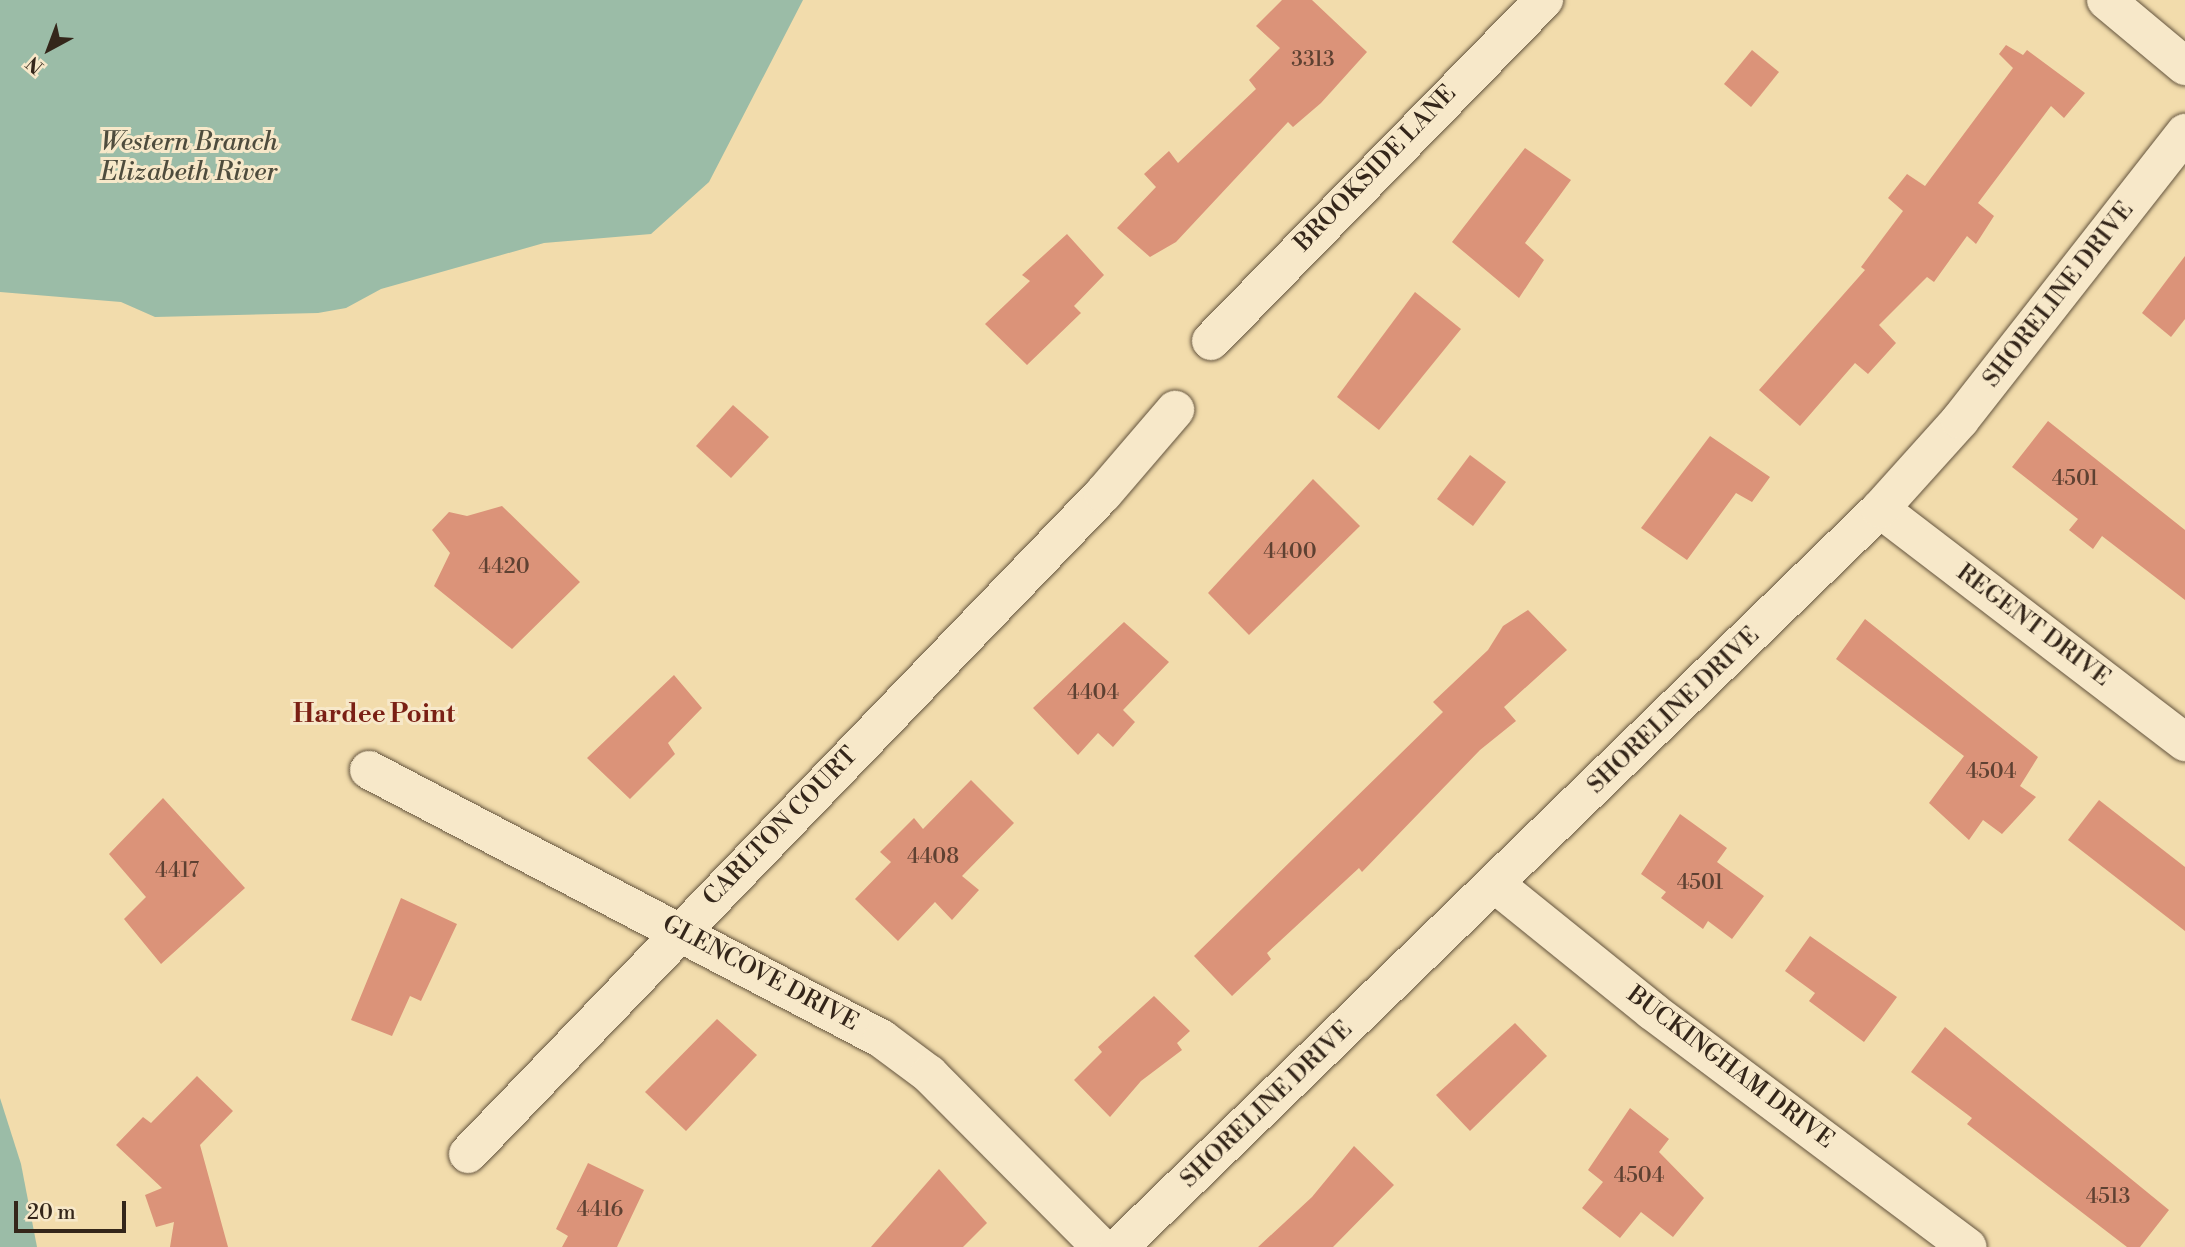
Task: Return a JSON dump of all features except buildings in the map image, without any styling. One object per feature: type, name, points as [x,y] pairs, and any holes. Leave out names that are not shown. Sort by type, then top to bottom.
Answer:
[{"type":"street","name":"BROOKSIDE LANE","points":[[1211,341],[1544,0]]},
{"type":"street","points":[[2106,0],[2185,66]]},
{"type":"street","name":"SHORELINE DRIVE","points":[[1119,1247],[1496,885],[1880,509],[1961,420],[2185,133]]},
{"type":"street","name":"CARLTON COURT","points":[[468,1154],[1067,531],[1175,410]]},
{"type":"street","name":"REGENT DRIVE","points":[[1880,509],[2185,742]]},
{"type":"street","name":"GLENCOVE DRIVE","points":[[369,770],[844,1017],[929,1074],[1101,1247]]},
{"type":"street","name":"BUCKINGHAM DRIVE","points":[[1496,885],[1652,1011],[1967,1247]]},
{"type":"water","name":"Western Branch Elizabeth River","points":[[0,0],[803,0],[709,182],[651,234],[544,243],[381,289],[346,308],[318,313],[155,317],[121,302],[0,292]]},
{"type":"water","points":[[0,1098],[21,1164],[37,1247],[0,1247]]},
{"type":"district","name":"Hardee Point","points":[[374,715]]}]
